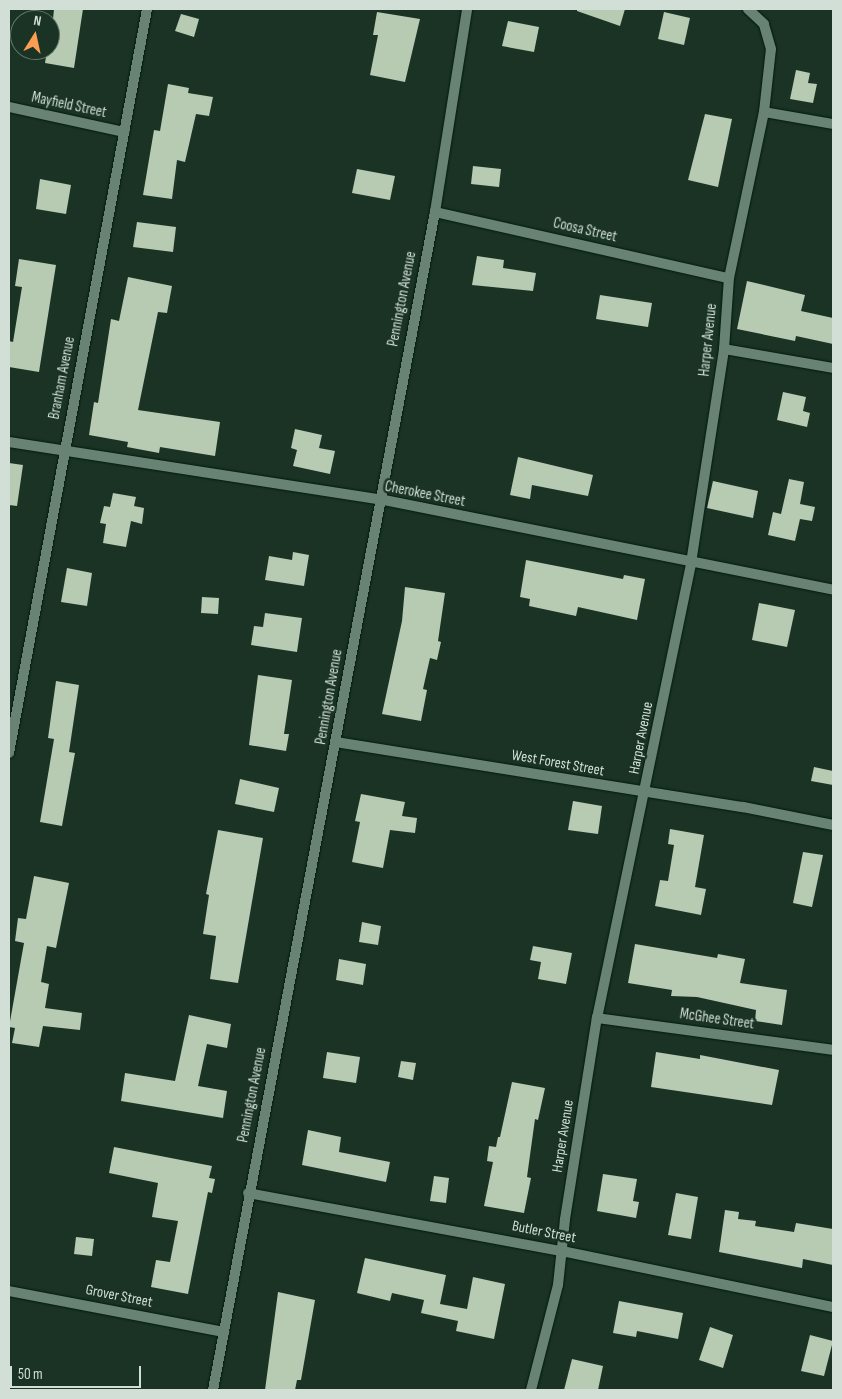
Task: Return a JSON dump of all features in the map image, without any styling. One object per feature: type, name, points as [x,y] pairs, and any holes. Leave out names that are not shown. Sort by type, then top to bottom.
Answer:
[{"type":"street","name":"Branham Avenue","points":[[9,754],[147,9]]},
{"type":"street","name":"Pennington Avenue","points":[[215,1388],[248,1193],[336,742],[379,499],[434,212],[467,9]]},
{"type":"street","name":"Harper Avenue","points":[[531,1390],[558,1285],[597,1018],[691,563],[724,349],[729,278],[764,112],[771,49],[764,24],[748,9]]},
{"type":"street","name":"Mayfield Street","points":[[9,107],[124,132]]},
{"type":"street","points":[[764,112],[833,124]]},
{"type":"street","name":"Coosa Street","points":[[434,212],[729,278]]},
{"type":"street","points":[[724,349],[833,368]]},
{"type":"street","name":"Cherokee Street","points":[[9,442],[64,452],[379,499],[833,590]]},
{"type":"street","name":"West Forest Street","points":[[336,742],[833,825]]},
{"type":"street","name":"McGhee Street","points":[[597,1018],[833,1050]]},
{"type":"street","name":"Butler Street","points":[[248,1193],[562,1251],[833,1307]]},
{"type":"street","name":"Grover Street","points":[[9,1291],[224,1332]]},
{"type":"building","points":[[83,9],[74,68],[45,63],[45,60],[60,60],[60,10],[54,10]]},
{"type":"building","points":[[577,9],[625,9],[620,26],[577,11]]},
{"type":"building","points":[[377,12],[420,19],[405,82],[370,75],[378,35],[373,35]]},
{"type":"building","points":[[664,12],[690,18],[684,45],[658,39]]},
{"type":"building","points":[[181,14],[199,19],[194,37],[175,31]]},
{"type":"building","points":[[508,21],[539,27],[534,52],[502,46]]},
{"type":"building","points":[[796,70],[810,73],[808,83],[817,84],[813,103],[790,99]]},
{"type":"building","points":[[168,84],[189,88],[188,93],[213,97],[209,116],[196,114],[185,162],[177,160],[172,199],[143,195],[154,130],[160,131]]},
{"type":"building","points":[[705,114],[732,119],[718,187],[688,180]]},
{"type":"building","points":[[473,166],[501,169],[499,187],[471,184]]},
{"type":"building","points":[[357,169],[395,176],[390,200],[352,193]]},
{"type":"building","points":[[40,179],[71,185],[66,214],[36,209]]},
{"type":"building","points":[[137,222],[176,227],[173,252],[133,247]]},
{"type":"building","points":[[477,256],[504,260],[503,268],[536,273],[533,291],[472,285]]},
{"type":"building","points":[[19,259],[56,265],[39,372],[9,367],[9,341],[13,342],[22,287],[15,286]]},
{"type":"building","points":[[128,277],[172,286],[167,313],[158,312],[138,410],[220,422],[215,456],[160,447],[159,453],[127,447],[128,442],[89,435],[94,402],[98,403],[111,319],[119,321]]},
{"type":"building","points":[[747,281],[805,295],[801,311],[833,318],[833,344],[796,336],[795,341],[737,329]]},
{"type":"building","points":[[600,295],[652,303],[648,327],[596,319]]},
{"type":"building","points":[[783,392],[806,397],[803,411],[810,413],[807,427],[777,420]]},
{"type":"building","points":[[295,429],[322,435],[319,448],[335,451],[330,474],[293,466],[297,450],[291,448]]},
{"type":"building","points":[[518,457],[593,475],[588,496],[532,485],[530,499],[510,495]]},
{"type":"building","points":[[9,463],[23,465],[17,506],[9,505]]},
{"type":"building","points":[[789,479],[804,482],[800,504],[815,507],[812,521],[800,519],[795,541],[768,535],[773,512],[781,514]]},
{"type":"building","points":[[713,481],[758,491],[753,518],[707,508]]},
{"type":"building","points":[[113,493],[136,497],[134,506],[144,508],[142,524],[131,521],[126,547],[103,543],[106,524],[100,523],[104,506],[110,507]]},
{"type":"building","points":[[293,552],[309,555],[304,586],[265,580],[269,556],[292,560]]},
{"type":"building","points":[[526,560],[623,579],[624,575],[645,579],[637,620],[578,607],[576,616],[529,606],[530,599],[520,597]]},
{"type":"building","points":[[67,568],[92,573],[87,606],[61,602]]},
{"type":"building","points":[[405,587],[445,593],[438,641],[441,642],[437,660],[430,658],[423,689],[427,690],[421,721],[382,714],[402,621]]},
{"type":"building","points":[[202,597],[219,598],[218,614],[201,613]]},
{"type":"building","points":[[759,603],[795,610],[787,647],[752,640]]},
{"type":"building","points":[[265,613],[302,618],[297,652],[251,645],[254,626],[263,627]]},
{"type":"building","points":[[258,675],[292,680],[284,734],[289,734],[286,751],[249,745]]},
{"type":"building","points":[[56,681],[79,685],[69,752],[75,753],[62,826],[40,822],[54,739],[48,738]]},
{"type":"building","points":[[814,767],[833,771],[833,785],[811,781]]},
{"type":"building","points":[[240,779],[279,788],[274,812],[235,804]]},
{"type":"building","points":[[361,794],[405,802],[402,816],[417,818],[415,833],[390,830],[383,868],[352,862],[360,822],[355,821]]},
{"type":"building","points":[[573,801],[602,806],[598,834],[568,830]]},
{"type":"building","points":[[670,829],[704,835],[695,887],[706,889],[701,915],[655,906],[660,880],[668,881],[674,845],[668,844]]},
{"type":"building","points":[[218,830],[263,838],[238,983],[210,979],[216,936],[203,934],[209,895],[206,894]]},
{"type":"building","points":[[803,852],[823,855],[812,907],[793,903]]},
{"type":"building","points":[[34,876],[69,883],[56,948],[47,946],[41,982],[49,984],[45,1008],[82,1013],[80,1030],[43,1026],[39,1047],[12,1043],[15,1028],[9,1027],[24,943],[15,941],[18,918],[26,919]]},
{"type":"building","points":[[362,922],[381,926],[378,945],[359,942]]},
{"type":"building","points":[[635,944],[717,958],[718,954],[745,959],[740,983],[787,990],[782,1025],[755,1021],[756,1010],[697,997],[671,996],[672,990],[628,983]]},
{"type":"building","points":[[533,946],[572,953],[566,984],[538,979],[541,962],[530,960]]},
{"type":"building","points":[[339,959],[366,964],[363,985],[336,980]]},
{"type":"building","points":[[189,1015],[231,1024],[227,1048],[207,1044],[198,1086],[227,1091],[223,1118],[121,1101],[125,1073],[175,1081]]},
{"type":"building","points":[[327,1052],[360,1057],[356,1083],[323,1078]]},
{"type":"building","points":[[656,1052],[700,1059],[700,1055],[779,1070],[772,1105],[651,1087]]},
{"type":"building","points":[[401,1061],[416,1063],[413,1080],[398,1077]]},
{"type":"building","points":[[512,1082],[545,1088],[538,1120],[535,1119],[527,1177],[531,1178],[524,1213],[484,1206],[493,1162],[487,1161],[489,1146],[496,1147],[498,1137],[500,1137]]},
{"type":"building","points":[[308,1130],[341,1137],[339,1152],[390,1162],[386,1182],[302,1165]]},
{"type":"building","points":[[114,1147],[212,1166],[209,1178],[215,1179],[212,1193],[208,1192],[188,1294],[151,1287],[156,1260],[170,1262],[178,1221],[152,1217],[158,1183],[109,1173]]},
{"type":"building","points":[[603,1174],[637,1179],[633,1201],[639,1202],[636,1218],[597,1211]]},
{"type":"building","points":[[434,1176],[449,1178],[446,1203],[430,1201]]},
{"type":"building","points":[[676,1193],[698,1197],[691,1239],[668,1235]]},
{"type":"building","points":[[725,1210],[739,1212],[738,1219],[756,1221],[755,1226],[794,1232],[796,1223],[833,1229],[833,1265],[803,1259],[802,1268],[719,1252]]},
{"type":"building","points":[[76,1237],[94,1239],[92,1256],[74,1254]]},
{"type":"building","points":[[365,1258],[446,1275],[440,1304],[467,1309],[473,1277],[505,1284],[494,1339],[456,1331],[458,1321],[421,1313],[424,1300],[392,1293],[390,1301],[357,1293]]},
{"type":"building","points":[[278,1292],[315,1300],[301,1380],[297,1380],[295,1390],[265,1390]]},
{"type":"building","points":[[619,1301],[683,1313],[678,1339],[637,1331],[636,1337],[613,1333]]},
{"type":"building","points":[[710,1327],[733,1335],[723,1368],[699,1360]]},
{"type":"building","points":[[810,1335],[833,1341],[824,1376],[801,1371]]},
{"type":"building","points":[[572,1359],[603,1366],[598,1390],[564,1390]]}]
